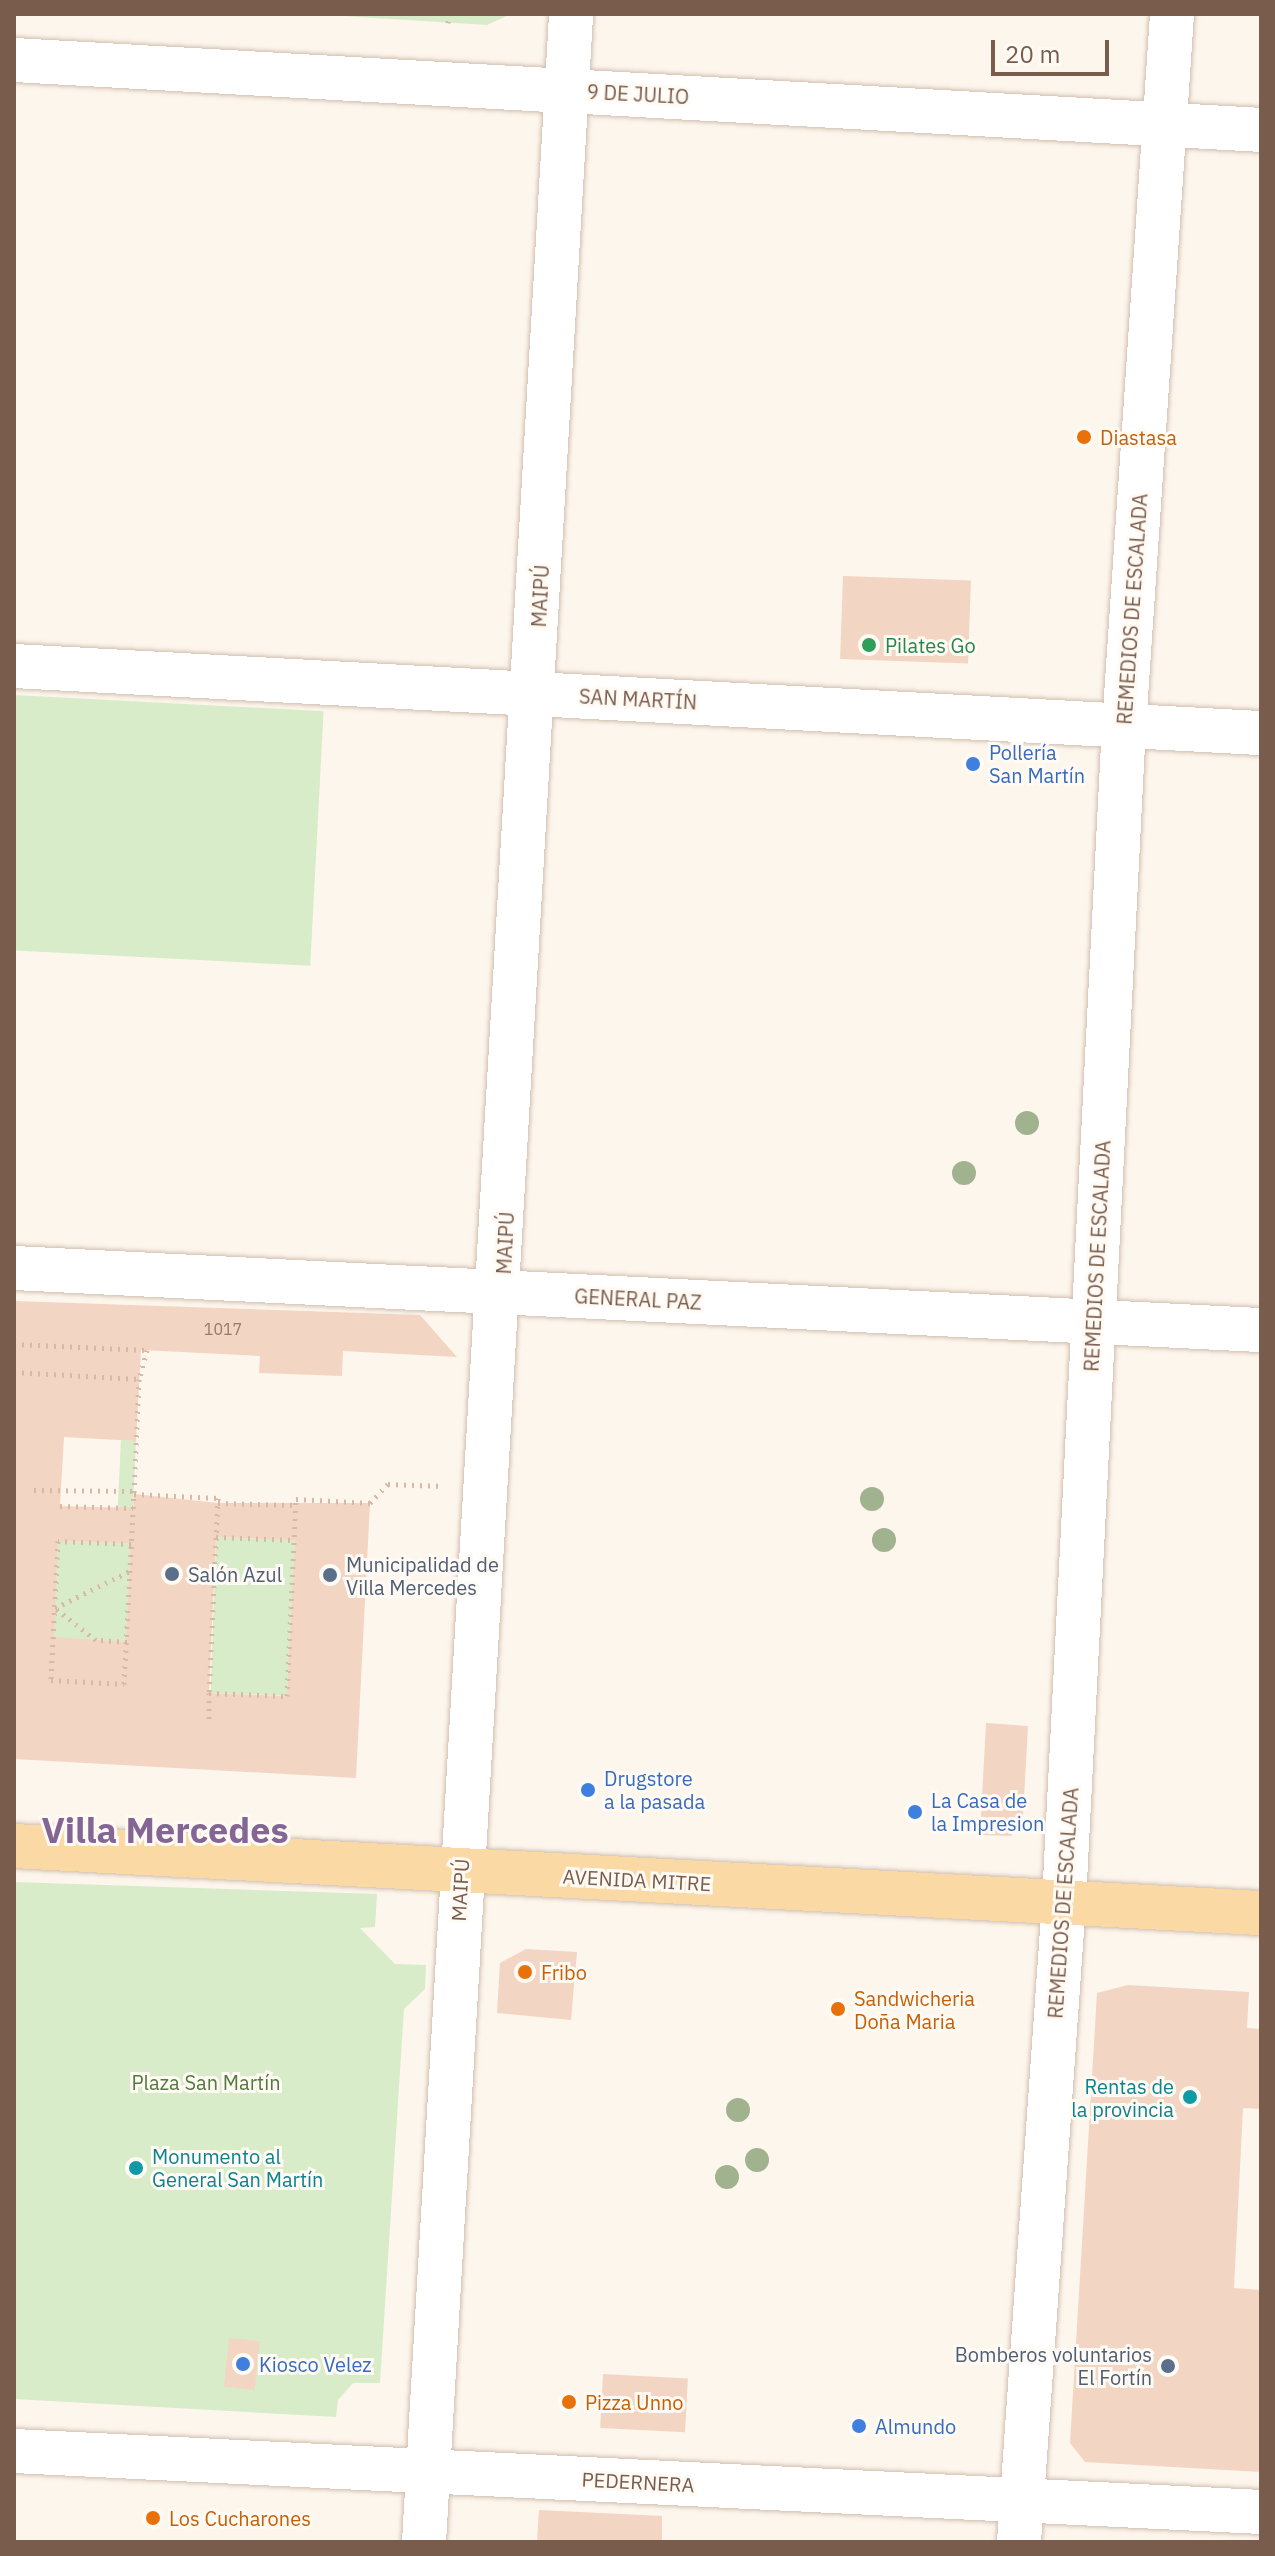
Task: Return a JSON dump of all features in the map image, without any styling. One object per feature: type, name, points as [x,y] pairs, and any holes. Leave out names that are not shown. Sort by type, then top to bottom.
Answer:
[{"type":"main road","name":"AVENIDA MITRE","points":[[14,1846],[1261,1913]]},
{"type":"street","name":"MAIPÚ","points":[[424,2542],[461,1871],[502,1292],[571,14]]},
{"type":"street","name":"REMEDIOS DE ESCALADA","points":[[1019,2542],[1064,1901],[1124,726],[1172,14]]},
{"type":"street","name":"9 DE JULIO","points":[[14,60],[1261,130]]},
{"type":"street","name":"SAN MARTÍN","points":[[14,666],[1261,733]]},
{"type":"street","name":"GENERAL PAZ","points":[[14,1268],[1261,1330]]},
{"type":"street","name":"PEDERNERA","points":[[14,2451],[1261,2512]]},
{"type":"path","points":[[448,23],[449,14]]},
{"type":"path","points":[[14,1344],[147,1350],[139,1379],[127,1642],[124,1684],[51,1680],[58,1541],[131,1544]]},
{"type":"path","points":[[14,1372],[139,1379]]},
{"type":"path","points":[[209,1693],[287,1696],[296,1499],[370,1503],[388,1484],[444,1486]]},
{"type":"path","points":[[34,1490],[134,1492],[218,1503],[296,1505]]},
{"type":"path","points":[[209,1724],[218,1503]]},
{"type":"path","points":[[60,1506],[133,1508]]},
{"type":"path","points":[[216,1537],[295,1540]]},
{"type":"path","points":[[55,1608],[130,1571]]},
{"type":"path","points":[[55,1608],[96,1640],[127,1642]]},
{"type":"green space","points":[[311,14],[511,14],[487,25]]},
{"type":"green space","points":[[14,695],[324,711],[310,966],[14,950]]},
{"type":"green space","points":[[121,1440],[136,1441],[127,1642],[51,1680],[58,1541],[116,1542]]},
{"type":"green space","points":[[216,1537],[295,1540],[290,1696],[211,1693]]},
{"type":"green space","name":"Plaza San Martín","points":[[14,1882],[377,1894],[375,1927],[360,1928],[395,1964],[426,1965],[425,1989],[404,2009],[380,2383],[353,2383],[338,2400],[336,2417],[14,2399]]},
{"type":"building","points":[[843,576],[971,580],[968,663],[840,659]]},
{"type":"building","points":[[14,1301],[420,1315],[457,1357],[343,1351],[342,1376],[259,1373],[260,1356],[141,1350],[136,1441],[64,1437],[60,1506],[133,1508],[134,1494],[218,1503],[370,1503],[356,1778],[14,1759]],"holes":[[[216,1537],[295,1540],[287,1696],[209,1693]],[[58,1541],[131,1543],[126,1642],[54,1637]]]},
{"type":"building","points":[[986,1723],[1028,1726],[1023,1816],[1011,1836],[980,1835]]},
{"type":"building","points":[[526,1949],[577,1952],[571,2020],[497,2013],[500,1963]]},
{"type":"building","points":[[1128,1985],[1249,1992],[1247,2028],[1261,2029],[1261,2109],[1243,2108],[1234,2288],[1261,2290],[1261,2472],[1085,2462],[1070,2443],[1097,1993]]},
{"type":"building","name":"Kiosco Velez","points":[[229,2338],[260,2341],[255,2390],[224,2387]]},
{"type":"building","points":[[603,2374],[688,2378],[685,2432],[600,2428]]},
{"type":"building","points":[[539,2510],[662,2516],[662,2542],[537,2542]]},
{"type":"place","name":"Diastasa","points":[[1084,437]]},
{"type":"place","name":"Pilates Go","points":[[869,645]]},
{"type":"place","name":"Pollería San Martín","points":[[973,764]]},
{"type":"place","name":"Salón Azul","points":[[172,1574]]},
{"type":"place","name":"Municipalidad de Villa Mercedes","points":[[330,1575]]},
{"type":"place","name":"Drugstore a la pasada","points":[[588,1790]]},
{"type":"place","name":"La Casa de la Impresion","points":[[915,1812]]},
{"type":"place","name":"Fribo","points":[[525,1972]]},
{"type":"place","name":"Sandwicheria Doña Maria","points":[[838,2009]]},
{"type":"place","name":"Rentas de la provincia","points":[[1190,2097]]},
{"type":"place","name":"Monumento al General San Martín","points":[[136,2168]]},
{"type":"place","name":"Kiosco Velez","points":[[243,2364]]},
{"type":"place","name":"Bomberos voluntarios El Fortín","points":[[1168,2366]]},
{"type":"place","name":"Pizza Unno","points":[[569,2402]]},
{"type":"place","name":"Almundo","points":[[859,2426]]},
{"type":"place","name":"Los Cucharones","points":[[153,2518]]},
{"type":"district","name":"Villa Mercedes","points":[[165,1830]]}]
